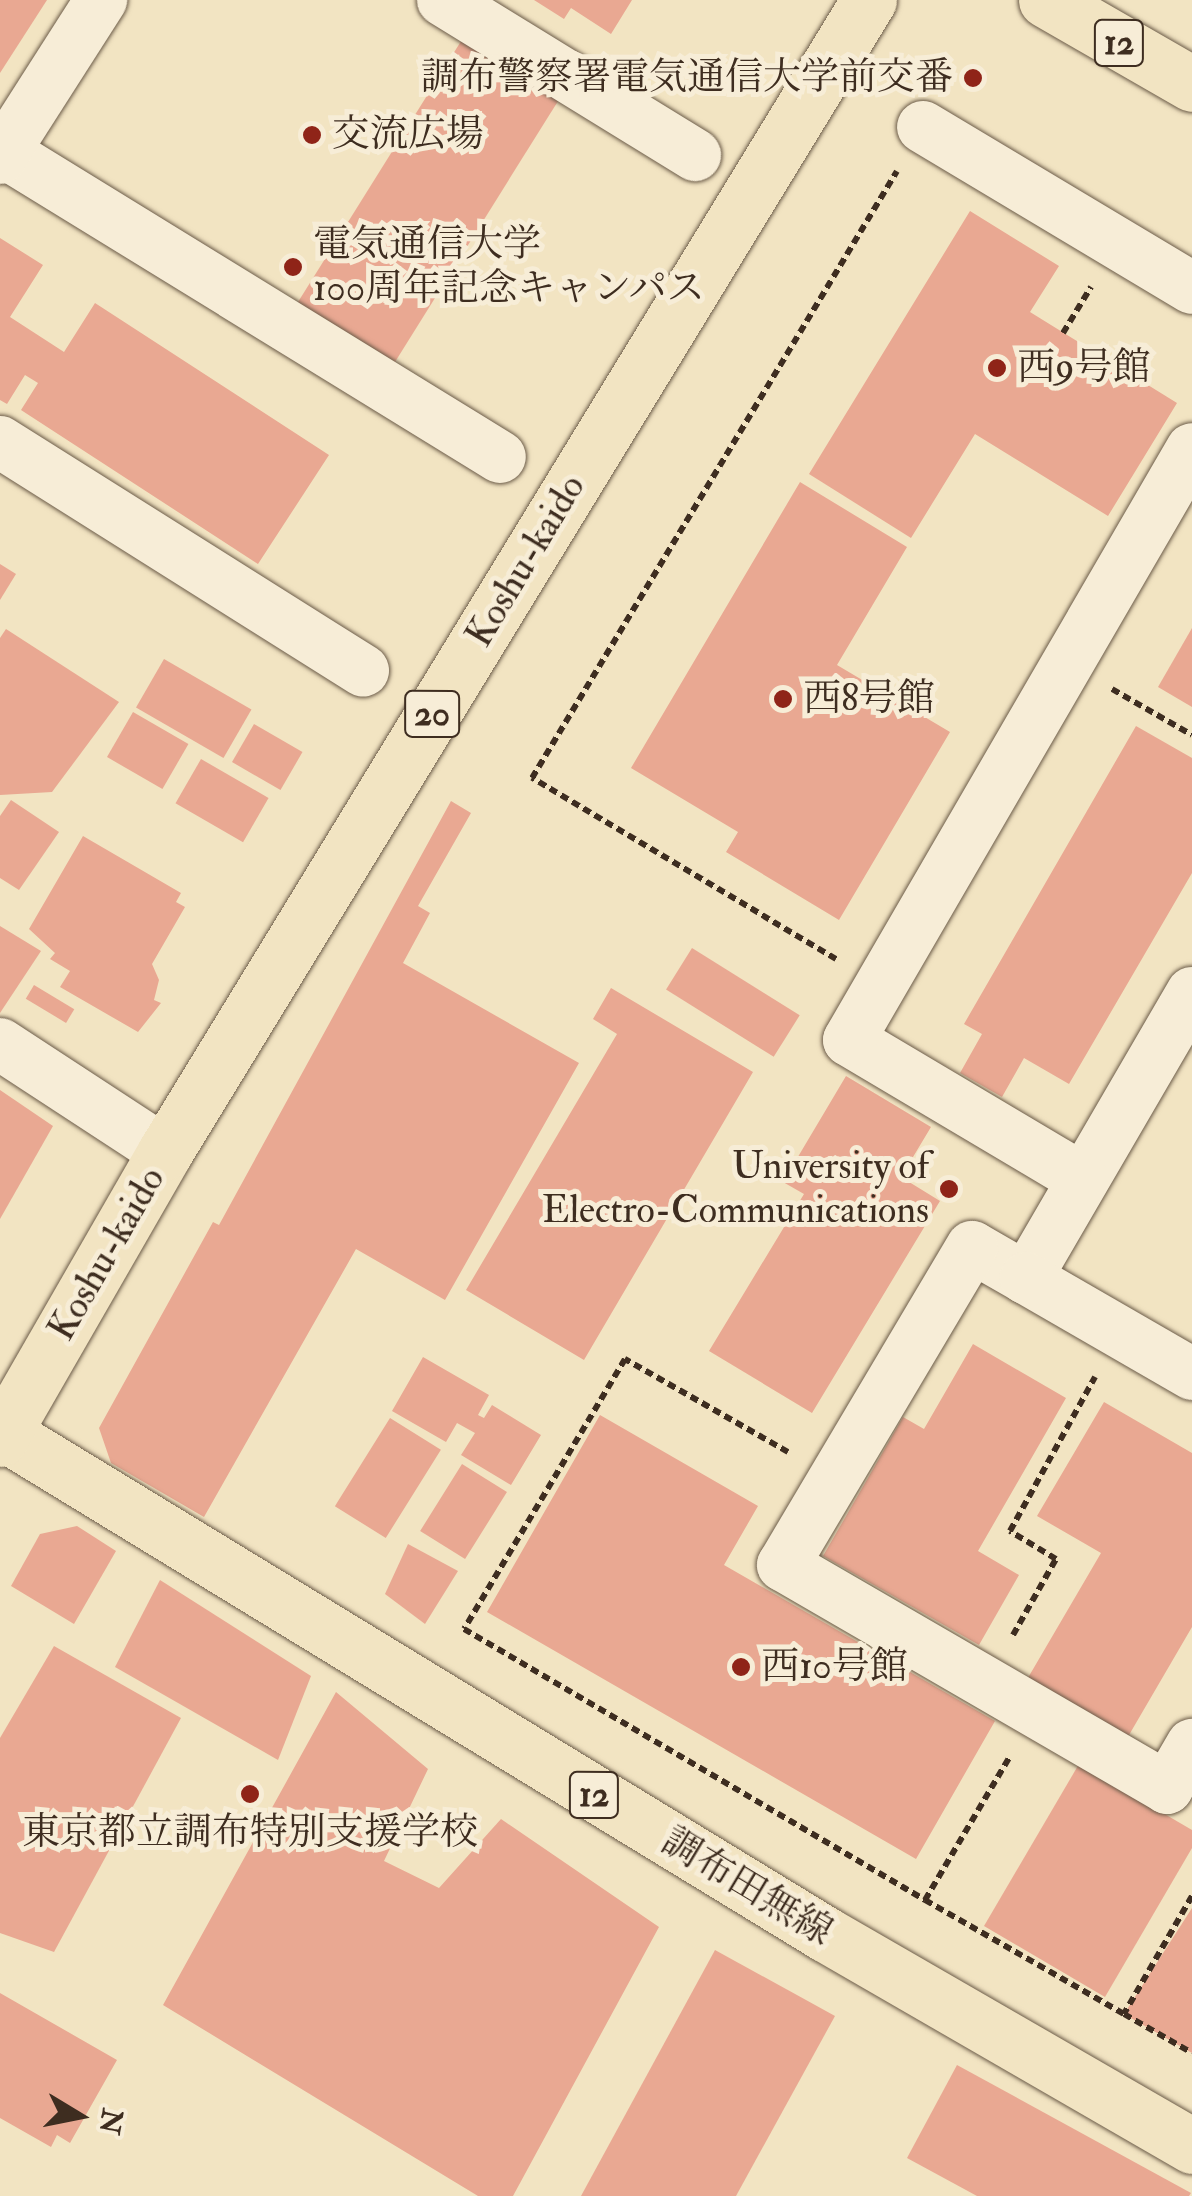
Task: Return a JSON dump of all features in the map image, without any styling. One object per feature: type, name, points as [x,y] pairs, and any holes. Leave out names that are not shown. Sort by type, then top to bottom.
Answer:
[{"type":"main road","name":"Koshu-kaido","points":[[1,1434],[164,1152],[869,0]]},
{"type":"main road","name":"12","points":[[1046,0],[1192,84]]},
{"type":"main road","name":"調布田無線","points":[[1,1434],[758,1893],[1192,2146]]},
{"type":"street","points":[[100,0],[2,155],[500,457]]},
{"type":"street","points":[[443,0],[695,155]]},
{"type":"street","points":[[923,127],[1192,288]]},
{"type":"street","points":[[0,442],[364,671]]},
{"type":"street","points":[[1083,1179],[849,1040],[1192,450]]},
{"type":"street","points":[[1026,1278],[1192,992]]},
{"type":"street","points":[[0,1044],[164,1152]]},
{"type":"street","points":[[1192,1374],[972,1247],[783,1566],[1167,1788],[1192,1745]]},
{"type":"path","points":[[880,985],[532,778],[923,127]]},
{"type":"path","points":[[1068,664],[1192,734]]},
{"type":"path","points":[[986,1683],[1056,1559],[1010,1531],[1120,1332]]},
{"type":"path","points":[[834,1478],[625,1360],[464,1629],[1192,2054]]},
{"type":"path","points":[[925,1900],[1036,1714]]},
{"type":"path","points":[[1124,2014],[1192,1896]]},
{"type":"building","points":[[0,0],[47,0],[0,73]]},
{"type":"building","points":[[534,0],[632,0],[611,34],[571,8],[564,19]]},
{"type":"building","points":[[463,38],[560,98],[388,373],[291,313]]},
{"type":"building","name":"西9号館","points":[[970,211],[1059,266],[1030,312],[1177,403],[1108,516],[975,434],[911,538],[809,474]]},
{"type":"building","points":[[0,238],[43,265],[10,317],[64,352],[95,303],[329,455],[258,564],[21,410],[38,383],[25,375],[7,404],[0,400]]},
{"type":"building","name":"西8号館","points":[[800,482],[907,547],[837,665],[950,732],[839,920],[726,852],[738,832],[631,768]]},
{"type":"building","points":[[0,564],[16,574],[0,600]]},
{"type":"building","points":[[1192,628],[1192,707],[1158,687]]},
{"type":"building","points":[[6,629],[119,702],[52,792],[0,795],[0,638]]},
{"type":"building","points":[[164,659],[251,710],[223,758],[136,707]]},
{"type":"building","points":[[133,712],[188,744],[162,789],[107,757]]},
{"type":"building","points":[[254,724],[302,752],[280,790],[232,762]]},
{"type":"building","points":[[1136,726],[1192,758],[1192,873],[1069,1084],[1024,1058],[1002,1097],[960,1073],[982,1034],[964,1024]]},
{"type":"building","points":[[201,759],[269,798],[243,842],[176,803]]},
{"type":"building","points":[[11,800],[59,832],[19,890],[0,878],[0,816]]},
{"type":"building","points":[[451,801],[471,813],[418,906],[430,913],[403,963],[579,1063],[445,1300],[356,1249],[204,1517],[111,1463],[99,1428],[213,1222],[219,1225]]},
{"type":"building","points":[[83,836],[181,893],[176,902],[185,907],[152,964],[159,980],[154,1000],[161,1003],[138,1032],[60,987],[70,971],[50,959],[55,953],[29,929]]},
{"type":"building","points":[[0,926],[41,951],[0,1013]]},
{"type":"building","points":[[692,948],[800,1015],[774,1057],[666,990]]},
{"type":"building","points":[[34,985],[74,1009],[66,1023],[26,999]]},
{"type":"building","points":[[611,988],[753,1072],[584,1360],[466,1290],[617,1034],[593,1019]]},
{"type":"building","points":[[846,1076],[931,1127],[901,1177],[940,1201],[812,1413],[709,1351],[804,1194],[783,1182]]},
{"type":"building","points":[[0,1090],[53,1126],[0,1219]]},
{"type":"building","points":[[973,1344],[1066,1398],[978,1551],[1019,1575],[979,1645],[823,1556],[903,1417],[924,1429]]},
{"type":"building","points":[[423,1357],[489,1395],[478,1415],[484,1418],[492,1405],[541,1435],[511,1485],[461,1455],[475,1433],[457,1423],[446,1442],[392,1411]]},
{"type":"building","points":[[1104,1402],[1192,1453],[1192,1627],[1122,1747],[1022,1688],[1101,1553],[1037,1516]]},
{"type":"building","name":"西10号館","points":[[600,1415],[758,1506],[724,1565],[995,1721],[916,1859],[487,1612]]},
{"type":"building","points":[[390,1418],[441,1450],[386,1538],[335,1506]]},
{"type":"building","points":[[462,1464],[507,1492],[465,1559],[420,1531]]},
{"type":"building","points":[[77,1526],[116,1551],[74,1624],[11,1586],[40,1534]]},
{"type":"building","points":[[408,1544],[458,1571],[425,1624],[385,1594]]},
{"type":"building","points":[[160,1580],[311,1676],[278,1760],[115,1667]]},
{"type":"building","points":[[54,1646],[181,1718],[54,1952],[0,1933],[0,1738]]},
{"type":"building","points":[[336,1692],[428,1769],[384,1861],[439,1888],[501,1819],[659,1927],[513,2196],[478,2196],[163,2005]]},
{"type":"building","points":[[1079,1764],[1192,1830],[1192,1848],[1105,1997],[984,1926]]},
{"type":"building","points":[[1192,1908],[1192,2053],[1124,2014]]},
{"type":"building","points":[[715,1950],[835,2016],[736,2196],[581,2196]]},
{"type":"building","points":[[0,1993],[117,2060],[70,2143],[57,2135],[51,2147],[0,2118]]},
{"type":"building","points":[[957,2065],[1191,2193],[977,2196],[907,2158]]},
{"type":"place","name":"調布警察署電気通信大学前交番","points":[[973,78]]},
{"type":"place","name":"交流広場","points":[[312,135]]},
{"type":"place","name":"電気通信大学 100周年記念キャンパス","points":[[293,267]]},
{"type":"place","name":"西9号館","points":[[997,368]]},
{"type":"place","name":"西8号館","points":[[783,699]]},
{"type":"place","name":"University of Electro-Communications","points":[[949,1189]]},
{"type":"place","name":"西10号館","points":[[741,1667]]},
{"type":"place","name":"東京都立調布特別支援学校","points":[[250,1794]]}]
